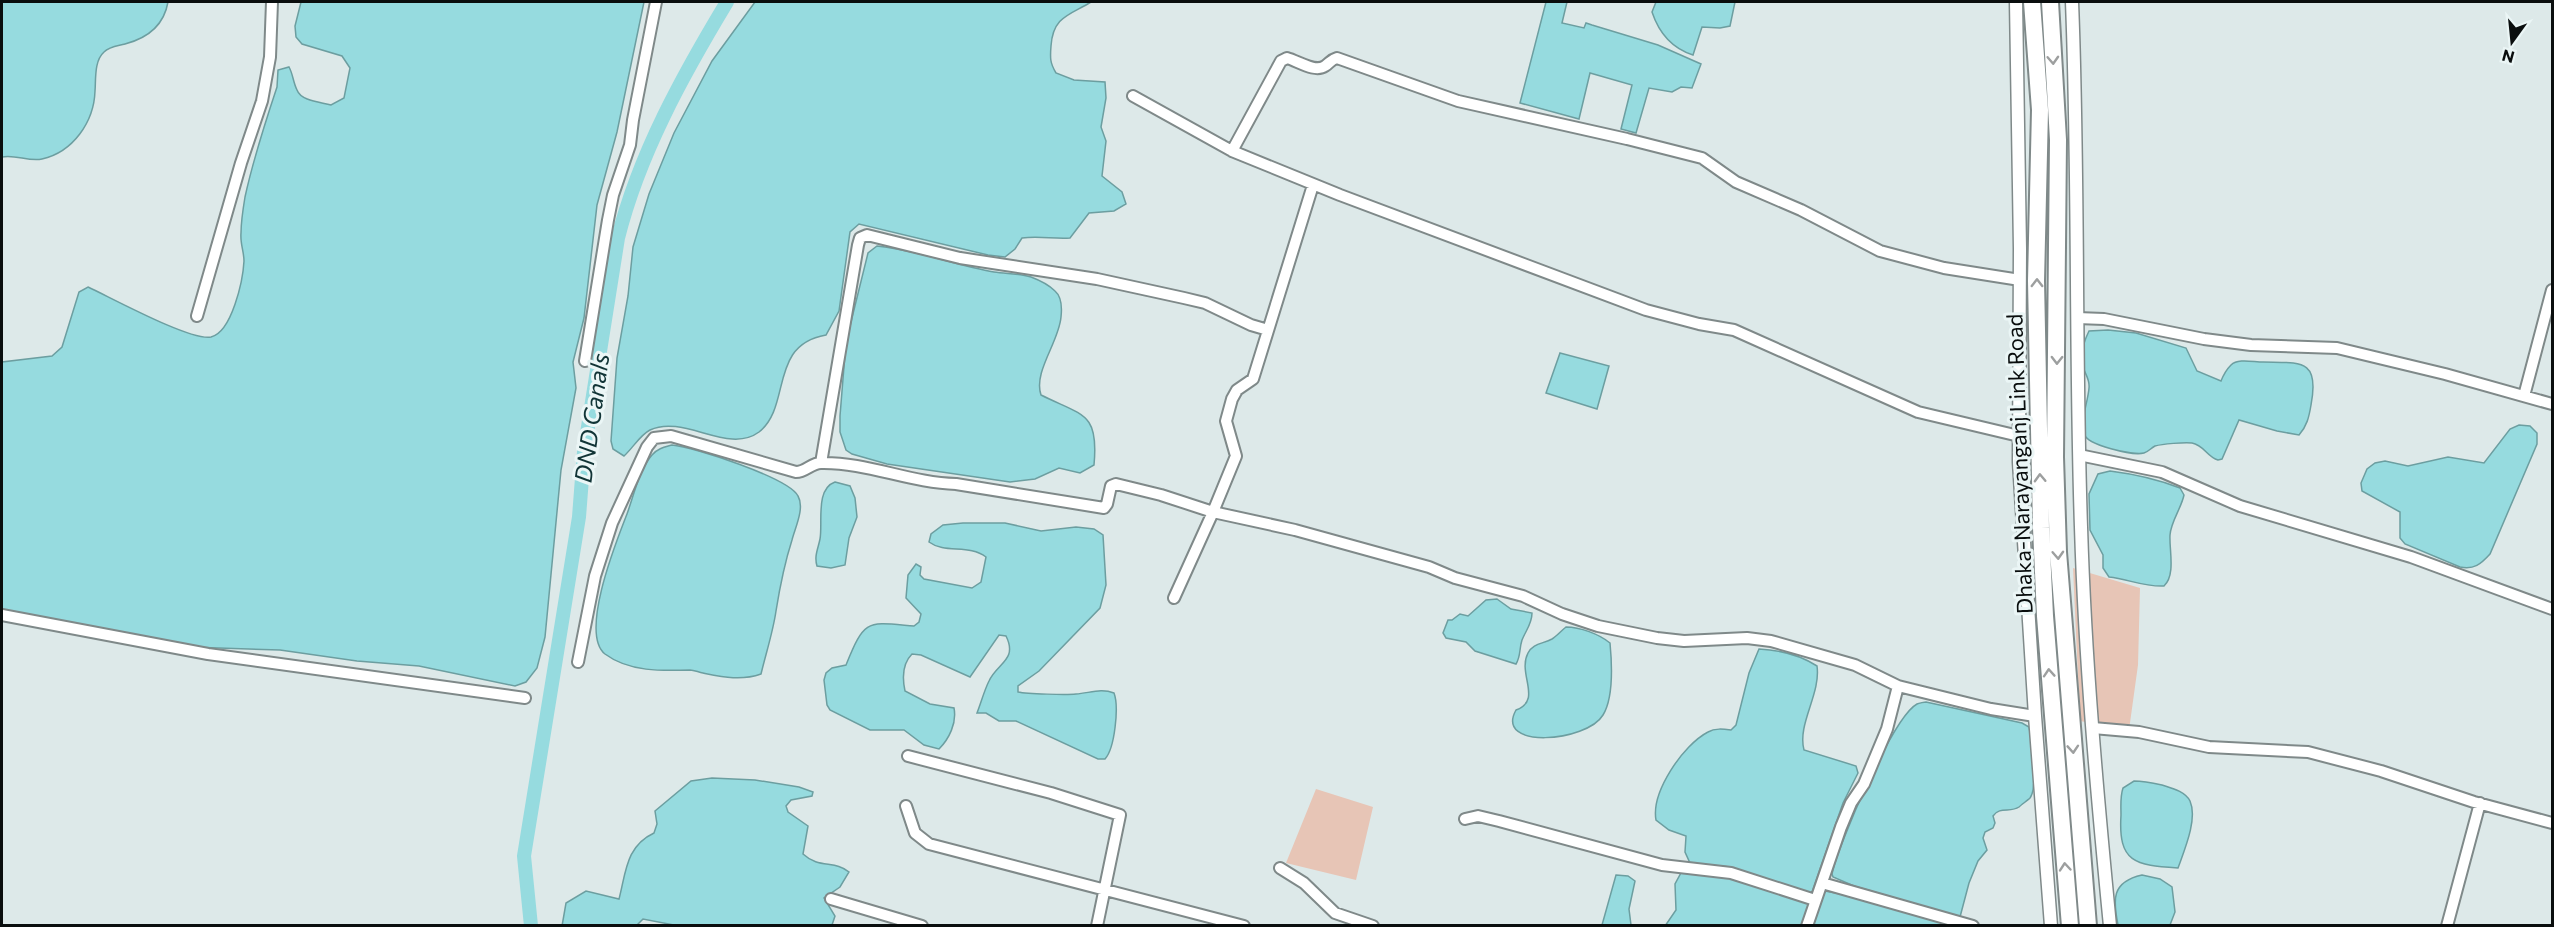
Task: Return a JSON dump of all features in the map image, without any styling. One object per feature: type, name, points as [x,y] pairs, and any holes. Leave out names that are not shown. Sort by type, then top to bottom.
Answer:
[{"type":"main road","name":"Dhaka-Narayanganj Link Road","points":[[2032,2],[2025,23],[2040,110],[2037,316],[2041,528],[2046,627],[2070,926]]},
{"type":"main road","name":"Dhaka-Narayanganj Link Road","points":[[2050,2],[2058,140],[2055,457],[2058,552],[2088,926]]},
{"type":"street","points":[[197,316],[262,101],[270,57],[273,2]]},
{"type":"street","points":[[585,361],[608,220],[613,195],[630,145],[634,112],[656,2]]},
{"type":"street","points":[[2016,2],[2025,23],[2019,436],[2035,716],[2051,926]]},
{"type":"street","points":[[2072,2],[2077,135],[2077,318],[2081,529],[2093,728],[2110,926]]},
{"type":"street","points":[[1232,151],[1281,62],[1287,58],[1317,68],[1337,58],[1458,101],[1702,158],[1736,182],[1809,214],[1880,251],[1944,268],[2020,280]]},
{"type":"street","points":[[1133,96],[1232,151],[1313,185],[1635,306],[1699,324],[1734,330],[1917,412],[2019,436]]},
{"type":"street","points":[[1174,598],[1236,456],[1226,421],[1232,399],[1238,390],[1253,379],[1313,185]]},
{"type":"street","points":[[820,463],[858,245],[860,238],[867,235],[960,258],[1098,279],[1184,297],[1205,303],[1251,325],[1268,330]]},
{"type":"street","points":[[2524,396],[2553,290]]},
{"type":"street","points":[[2077,318],[2113,320],[2204,339],[2251,345],[2337,348],[2553,404]]},
{"type":"street","points":[[578,662],[595,576],[612,523],[635,469],[654,438],[671,436],[796,472],[803,472],[814,464],[820,463],[871,469],[934,483],[956,484],[1104,508],[1111,486],[1116,484],[1161,495],[1213,512],[1295,530],[1429,567],[1455,578],[1523,596],[1563,614],[1598,626],[1657,638],[1705,641],[1747,638],[1771,641],[1855,665],[1898,686],[1991,709],[2035,716]]},
{"type":"street","points":[[2079,455],[2162,472],[2240,506],[2411,557],[2553,609]]},
{"type":"street","points":[[2,615],[208,654],[525,698]]},
{"type":"street","points":[[1807,926],[1851,803],[1864,783],[1887,729],[1898,686]]},
{"type":"street","points":[[2093,728],[2139,732],[2209,747],[2308,752],[2381,771],[2480,803],[2553,823]]},
{"type":"street","points":[[908,756],[1051,793],[1120,815],[1097,926]]},
{"type":"street","points":[[2447,926],[2480,803]]},
{"type":"street","points":[[906,806],[915,833],[929,844],[1244,926]]},
{"type":"street","points":[[1465,819],[1478,816],[1499,820],[1662,865],[1731,873],[1815,900]]},
{"type":"street","points":[[1280,868],[1304,883],[1335,913],[1351,923],[1373,926]]},
{"type":"street","points":[[1822,883],[1973,926]]},
{"type":"street","points":[[831,899],[922,926]]},
{"type":"shaded area","points":[[2073,568],[2140,588],[2138,665],[2129,730],[2080,721]]},
{"type":"shaded area","points":[[1316,789],[1373,807],[1356,880],[1286,863]]},
{"type":"water","points":[[2,2],[168,2],[159,24],[148,34],[109,48],[101,56],[96,70],[94,103],[80,134],[63,150],[42,159],[32,160],[12,156],[2,157]]},
{"type":"water","points":[[301,2],[644,2],[617,132],[597,205],[584,318],[573,362],[576,388],[561,470],[545,637],[537,668],[526,682],[515,686],[419,666],[357,661],[280,650],[189,647],[2,610],[2,362],[52,356],[62,347],[79,292],[88,287],[186,332],[211,337],[225,326],[235,304],[244,261],[241,228],[245,197],[255,155],[277,87],[278,70],[289,67],[297,90],[302,97],[331,105],[344,98],[350,68],[342,56],[302,44],[296,37],[295,26]]},
{"type":"water","points":[[755,2],[1091,2],[1059,22],[1052,36],[1051,60],[1056,73],[1074,80],[1105,82],[1106,98],[1101,127],[1106,141],[1102,176],[1122,192],[1126,204],[1114,211],[1089,213],[1070,238],[1022,238],[1015,249],[1005,257],[859,224],[850,232],[839,311],[826,335],[808,341],[796,351],[788,363],[775,407],[769,421],[759,432],[747,438],[734,439],[663,426],[646,432],[624,456],[613,449],[611,441],[617,358],[628,296],[633,247],[649,194],[674,133],[712,61]]},
{"type":"water","points":[[1546,2],[1567,2],[1562,23],[1584,28],[1586,23],[1658,45],[1701,64],[1692,88],[1681,87],[1672,92],[1649,88],[1636,133],[1621,129],[1632,85],[1590,73],[1579,119],[1520,103]]},
{"type":"water","points":[[1656,2],[1735,2],[1730,26],[1702,27],[1693,55],[1672,44],[1662,33],[1652,12]]},
{"type":"water","points":[[877,246],[994,272],[1034,278],[1057,293],[1060,299],[1061,317],[1043,367],[1039,386],[1041,395],[1078,412],[1091,425],[1095,448],[1094,465],[1080,473],[1059,468],[1035,479],[1010,482],[887,464],[852,454],[846,450],[840,432],[845,354],[868,253]]},
{"type":"water","points":[[2108,330],[2136,333],[2186,348],[2197,371],[2221,381],[2230,367],[2238,362],[2287,363],[2304,366],[2310,371],[2313,390],[2306,425],[2299,435],[2239,420],[2222,459],[2218,460],[2200,446],[2192,443],[2158,445],[2138,453],[2101,446],[2084,434],[2089,385],[2083,367],[2082,353],[2089,331]]},
{"type":"water","points":[[1560,353],[1609,366],[1597,409],[1546,393]]},
{"type":"water","points":[[2519,425],[2530,426],[2537,433],[2537,444],[2490,554],[2477,565],[2469,568],[2460,567],[2405,544],[2400,538],[2400,512],[2362,491],[2361,483],[2367,469],[2375,463],[2385,461],[2408,466],[2448,457],[2484,463],[2510,429]]},
{"type":"water","points":[[672,445],[719,457],[760,472],[791,489],[800,501],[799,518],[784,567],[773,627],[761,674],[732,678],[692,670],[657,670],[635,667],[614,660],[605,654],[598,643],[596,627],[602,586],[637,483],[652,455],[659,449]]},
{"type":"water","points":[[2110,471],[2163,482],[2180,488],[2184,495],[2171,530],[2171,569],[2164,586],[2109,577],[2103,568],[2103,555],[2090,530],[2089,494],[2098,474]]},
{"type":"water","points":[[835,482],[850,486],[855,498],[857,517],[849,538],[845,565],[831,568],[817,566],[816,559],[820,539],[822,499],[829,486]]},
{"type":"water","points":[[1005,523],[1041,531],[1076,527],[1094,529],[1103,535],[1106,585],[1100,608],[1039,671],[1018,686],[1018,692],[1076,694],[1100,691],[1114,693],[1115,727],[1111,746],[1105,759],[1098,759],[1016,721],[999,721],[986,713],[977,713],[989,681],[1010,651],[1006,636],[999,635],[970,677],[921,655],[912,654],[906,662],[903,681],[905,691],[930,704],[954,708],[955,714],[951,730],[939,749],[924,745],[904,730],[870,730],[830,710],[827,705],[824,680],[826,673],[832,668],[846,665],[863,631],[877,624],[914,626],[919,622],[921,614],[906,598],[908,575],[916,564],[921,567],[920,575],[924,579],[972,588],[981,582],[986,557],[972,551],[942,548],[929,542],[931,534],[943,525]]},
{"type":"water","points":[[1497,599],[1511,609],[1532,613],[1516,664],[1475,651],[1466,642],[1446,638],[1443,633],[1448,620],[1460,614],[1468,616],[1486,600]]},
{"type":"water","points":[[1566,627],[1589,632],[1610,643],[1611,680],[1607,708],[1594,724],[1580,731],[1545,738],[1530,736],[1518,731],[1513,723],[1516,710],[1524,706],[1528,700],[1525,661],[1533,647],[1552,639]]},
{"type":"water","points":[[1759,649],[1789,654],[1817,666],[1816,687],[1804,730],[1804,750],[1856,766],[1858,773],[1843,803],[1811,895],[1730,867],[1690,863],[1685,852],[1686,836],[1669,830],[1656,820],[1658,796],[1679,758],[1698,738],[1708,732],[1716,729],[1731,730],[1736,725],[1749,673]]},
{"type":"water","points":[[1926,702],[2022,723],[2029,727],[2030,733],[2034,764],[2032,793],[2030,798],[2019,807],[1999,811],[1993,816],[1995,823],[1993,828],[1985,832],[1983,838],[1987,850],[1978,861],[1969,883],[1960,917],[1854,886],[1833,877],[1832,874],[1855,811],[1894,732],[1917,704]]},
{"type":"water","points":[[712,778],[755,780],[799,787],[813,792],[812,796],[791,800],[786,806],[788,812],[808,826],[803,854],[809,859],[838,866],[849,872],[840,887],[824,898],[835,916],[832,925],[679,926],[643,919],[637,925],[562,926],[566,903],[586,891],[619,899],[632,852],[645,838],[654,833],[657,824],[655,811],[691,781]]},
{"type":"water","points":[[2134,781],[2162,785],[2181,792],[2190,801],[2191,826],[2178,868],[2140,863],[2126,852],[2121,831],[2121,798],[2123,788]]},
{"type":"water","points":[[1682,871],[1717,873],[1810,903],[1804,925],[1665,926],[1676,910],[1675,884]]},
{"type":"water","points":[[1616,875],[1628,876],[1635,881],[1629,909],[1631,925],[1602,925]]},
{"type":"water","points":[[2142,875],[2160,879],[2172,887],[2175,912],[2170,925],[2118,925],[2115,908],[2116,893],[2124,882]]},
{"type":"water","points":[[1825,891],[1852,896],[1959,926],[1813,926]]},
{"type":"waterway","name":"DND Canals","points":[[531,926],[524,856],[579,517],[584,452],[618,238],[650,146],[694,58],[727,2]]}]
